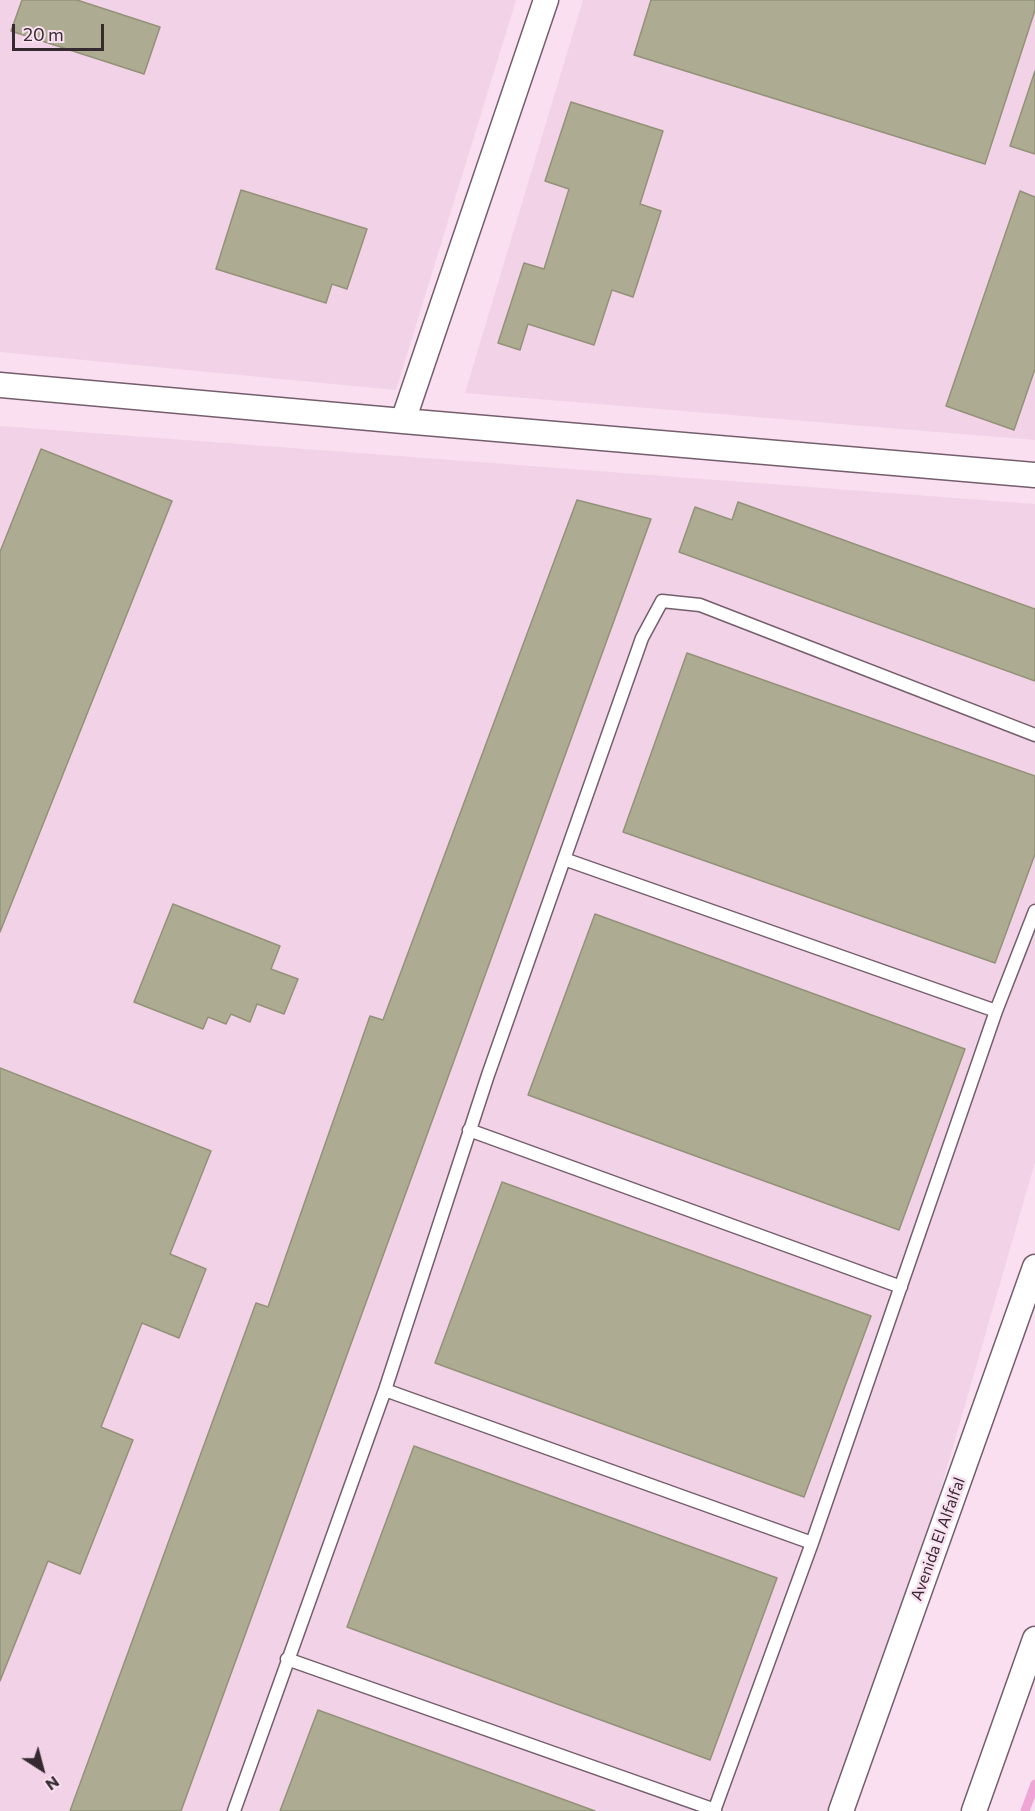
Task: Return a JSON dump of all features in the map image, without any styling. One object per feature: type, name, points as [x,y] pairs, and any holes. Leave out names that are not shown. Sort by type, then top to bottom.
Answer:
[{"type":"street","points":[[403,421],[546,0]]},
{"type":"street","points":[[0,384],[1035,475]]},
{"type":"street","name":"Avenida El Alfalfal","points":[[841,1811],[1035,1267]]},
{"type":"street","points":[[1011,1338],[1025,1328],[1035,1325]]},
{"type":"street","points":[[974,1811],[1035,1639]]},
{"type":"lane","points":[[234,1811],[384,1390],[469,1130],[642,638],[662,601],[700,605],[1035,735]]},
{"type":"lane","points":[[564,859],[996,1011]]},
{"type":"lane","points":[[287,1659],[715,1810],[812,1543],[996,1011],[1035,910]]},
{"type":"lane","points":[[469,1130],[901,1287]]},
{"type":"lane","points":[[384,1390],[812,1543]]},
{"type":"shaded area","points":[[0,0],[516,0],[396,390],[0,352]]},
{"type":"shaded area","points":[[583,0],[1035,0],[1035,440],[465,393]]},
{"type":"shaded area","points":[[0,426],[1035,504],[1035,1162],[848,1811],[0,1811]]},
{"type":"building","points":[[22,0],[77,0],[160,27],[144,74],[11,31]]},
{"type":"building","points":[[651,0],[1035,0],[1035,10],[985,164],[634,55]]},
{"type":"building","points":[[1035,71],[1035,154],[1010,146]]},
{"type":"building","points":[[571,102],[663,131],[640,204],[661,211],[633,297],[612,290],[594,345],[528,324],[520,350],[498,343],[524,263],[544,269],[569,189],[545,181]]},
{"type":"building","points":[[241,190],[367,229],[347,289],[332,284],[326,303],[216,269]]},
{"type":"building","points":[[1020,191],[1035,197],[1035,369],[1014,430],[946,406]]},
{"type":"building","points":[[41,449],[172,501],[0,932],[0,552]]},
{"type":"building","points":[[577,500],[651,519],[181,1811],[70,1811],[256,1303],[268,1307],[370,1016],[383,1020]]},
{"type":"building","points":[[738,502],[1035,609],[1035,681],[679,552],[695,507],[732,520]]},
{"type":"building","points":[[687,653],[1035,776],[1035,854],[995,963],[623,832]]},
{"type":"building","points":[[173,904],[280,946],[271,969],[298,979],[284,1014],[257,1004],[250,1022],[231,1014],[226,1024],[208,1017],[203,1029],[134,1002]]},
{"type":"building","points":[[595,914],[965,1049],[899,1230],[528,1095]]},
{"type":"building","points":[[0,1068],[211,1151],[170,1254],[206,1269],[179,1338],[142,1323],[101,1427],[133,1440],[80,1574],[48,1561],[0,1681]]},
{"type":"building","points":[[502,1182],[871,1316],[804,1497],[435,1363]]},
{"type":"building","points":[[414,1446],[777,1578],[710,1760],[347,1627]]},
{"type":"building","points":[[318,1710],[595,1811],[280,1811]]},
{"type":"waterway","points":[[1025,1811],[1035,1784]]}]
